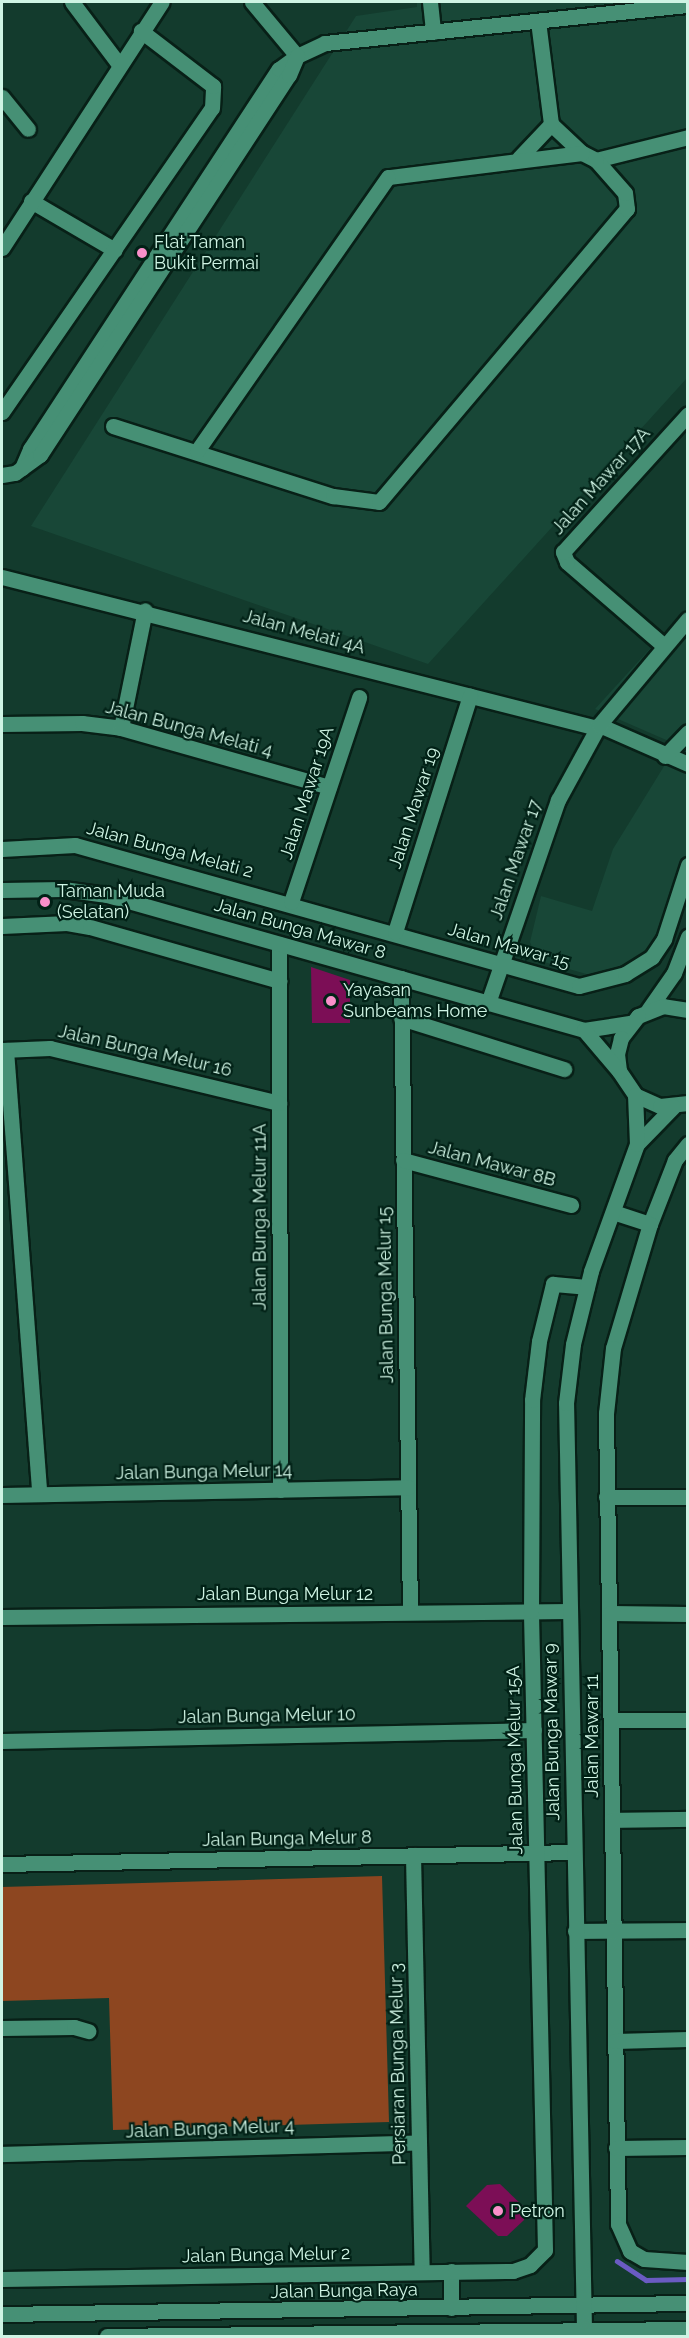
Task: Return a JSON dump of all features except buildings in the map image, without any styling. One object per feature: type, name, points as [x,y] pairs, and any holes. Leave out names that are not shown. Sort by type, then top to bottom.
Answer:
[{"type":"street","points":[[72,2],[118,63]]},
{"type":"street","points":[[2,248],[118,63],[162,2]]},
{"type":"street","points":[[252,2],[297,56]]},
{"type":"street","points":[[430,2],[432,32]]},
{"type":"street","points":[[2,475],[22,468],[30,449],[279,69],[297,56],[325,43],[687,5]]},
{"type":"street","points":[[113,426],[333,496],[379,502],[390,494],[627,210],[625,193],[596,160],[582,153],[551,124],[538,21]]},
{"type":"street","points":[[2,412],[212,108],[213,86],[141,32]]},
{"type":"street","points":[[2,97],[28,129]]},
{"type":"street","points":[[517,159],[551,124]]},
{"type":"street","points":[[596,160],[687,137]]},
{"type":"street","points":[[197,451],[388,177],[517,159],[582,153]]},
{"type":"street","points":[[31,201],[115,250]]},
{"type":"street","name":"Jalan Mawar 17A","points":[[663,645],[567,562],[563,552],[687,414]]},
{"type":"street","name":"Jalan Melati 4A","points":[[2,577],[145,610],[470,696],[598,727]]},
{"type":"street","points":[[121,728],[145,610]]},
{"type":"street","points":[[663,645],[687,619]]},
{"type":"street","name":"Jalan Mawar 17","points":[[488,1003],[540,842],[598,727],[663,645]]},
{"type":"street","name":"Jalan Mawar 19","points":[[395,932],[470,696]]},
{"type":"street","name":"Jalan Mawar 19A","points":[[291,902],[359,697]]},
{"type":"street","name":"Jalan Bunga Melati 4","points":[[2,724],[82,723],[121,728],[328,787]]},
{"type":"street","points":[[598,727],[687,764]]},
{"type":"street","points":[[665,756],[687,732]]},
{"type":"street","name":"Jalan Bunga Melati 2","points":[[2,849],[75,845],[291,902]]},
{"type":"street","name":"Jalan Mawar 15","points":[[291,902],[501,966],[579,986],[625,974],[652,957],[664,939],[687,865]]},
{"type":"street","name":"Jalan Bunga Mawar 8","points":[[2,890],[63,889],[107,895],[584,1030],[629,1023]]},
{"type":"street","points":[[2,926],[66,923],[90,927],[279,981]]},
{"type":"street","points":[[648,1010],[674,973],[687,937]]},
{"type":"street","name":"Jalan Bunga Melur 11A","points":[[279,944],[280,1490]]},
{"type":"street","name":"Jalan Bunga Melur 15","points":[[401,978],[410,1612]]},
{"type":"street","points":[[619,1071],[619,1046],[629,1023],[648,1010],[663,1006],[687,1010]]},
{"type":"street","points":[[401,1018],[564,1069]]},
{"type":"street","points":[[584,1030],[619,1071],[635,1095],[660,1106],[680,1105]]},
{"type":"street","name":"Jalan Bunga Melur 16","points":[[4,1050],[50,1048],[279,1103]]},
{"type":"street","points":[[4,1050],[39,1494]]},
{"type":"street","name":"Jalan Bunga Mawar 9","points":[[584,2330],[566,1404],[573,1344],[587,1287],[638,1144],[635,1095]]},
{"type":"street","name":"Jalan Bunga Mawar 9","points":[[638,1144],[680,1105]]},
{"type":"street","name":"Jalan Mawar 11","points":[[687,1144],[675,1160],[650,1224],[607,1375],[606,1497],[610,1613],[618,2224],[630,2251],[662,2263],[687,2262]]},
{"type":"street","name":"Jalan Mawar 8B","points":[[403,1160],[571,1206]]},
{"type":"street","points":[[613,1212],[650,1224]]},
{"type":"street","name":"Jalan Bunga Melur 15A","points":[[530,2265],[545,2250],[531,1611],[532,1400],[539,1341],[554,1284],[587,1287]]},
{"type":"street","name":"Jalan Bunga Melur 14","points":[[2,1495],[408,1486]]},
{"type":"street","points":[[606,1497],[687,1497]]},
{"type":"street","name":"Jalan Bunga Melur 12","points":[[2,1617],[569,1611]]},
{"type":"street","points":[[610,1613],[687,1614]]},
{"type":"street","points":[[611,1720],[687,1720]]},
{"type":"street","name":"Jalan Bunga Melur 10","points":[[2,1741],[534,1730]]},
{"type":"street","points":[[612,1820],[687,1819]]},
{"type":"street","name":"Jalan Bunga Melur 8","points":[[2,1864],[573,1852]]},
{"type":"street","name":"Persiaran Bunga Melur 3","points":[[413,1855],[422,2271]]},
{"type":"street","points":[[575,1931],[687,1930]]},
{"type":"street","points":[[2,2028],[88,2031]]},
{"type":"street","points":[[615,2041],[687,2039]]},
{"type":"street","name":"Jalan Bunga Melur 4","points":[[2,2154],[419,2142]]},
{"type":"street","points":[[616,2148],[687,2147]]},
{"type":"street","name":"Jalan Bunga Melur 2","points":[[2,2279],[513,2271],[530,2265]]},
{"type":"street","points":[[450,2271],[451,2308]]},
{"type":"street","name":"Jalan Bunga Raya","points":[[2,2314],[687,2303]]},
{"type":"street","points":[[107,2337],[687,2329]]},
{"type":"shaded area","points":[[417,2],[687,2],[687,378],[428,664],[31,526],[356,16],[417,7]]},
{"type":"shaded area","points":[[687,608],[687,749],[595,709]]},
{"type":"shaded area","points":[[666,763],[687,771],[687,855],[661,934],[649,952],[597,977],[537,960],[530,942],[541,896],[592,911],[613,849]]},
{"type":"shaded area","points":[[382,1876],[389,2122],[113,2130],[109,1998],[2,2001],[2,1887]]},
{"type":"waterway","points":[[617,2261],[646,2280],[688,2279]]},
{"type":"place","name":"Flat Taman Bukit Permai","points":[[142,253]]},
{"type":"place","name":"Taman Muda (Selatan)","points":[[45,902]]},
{"type":"place","name":"Yayasan Sunbeams Home","points":[[331,1001]]},
{"type":"place","name":"Petron","points":[[498,2211]]}]
